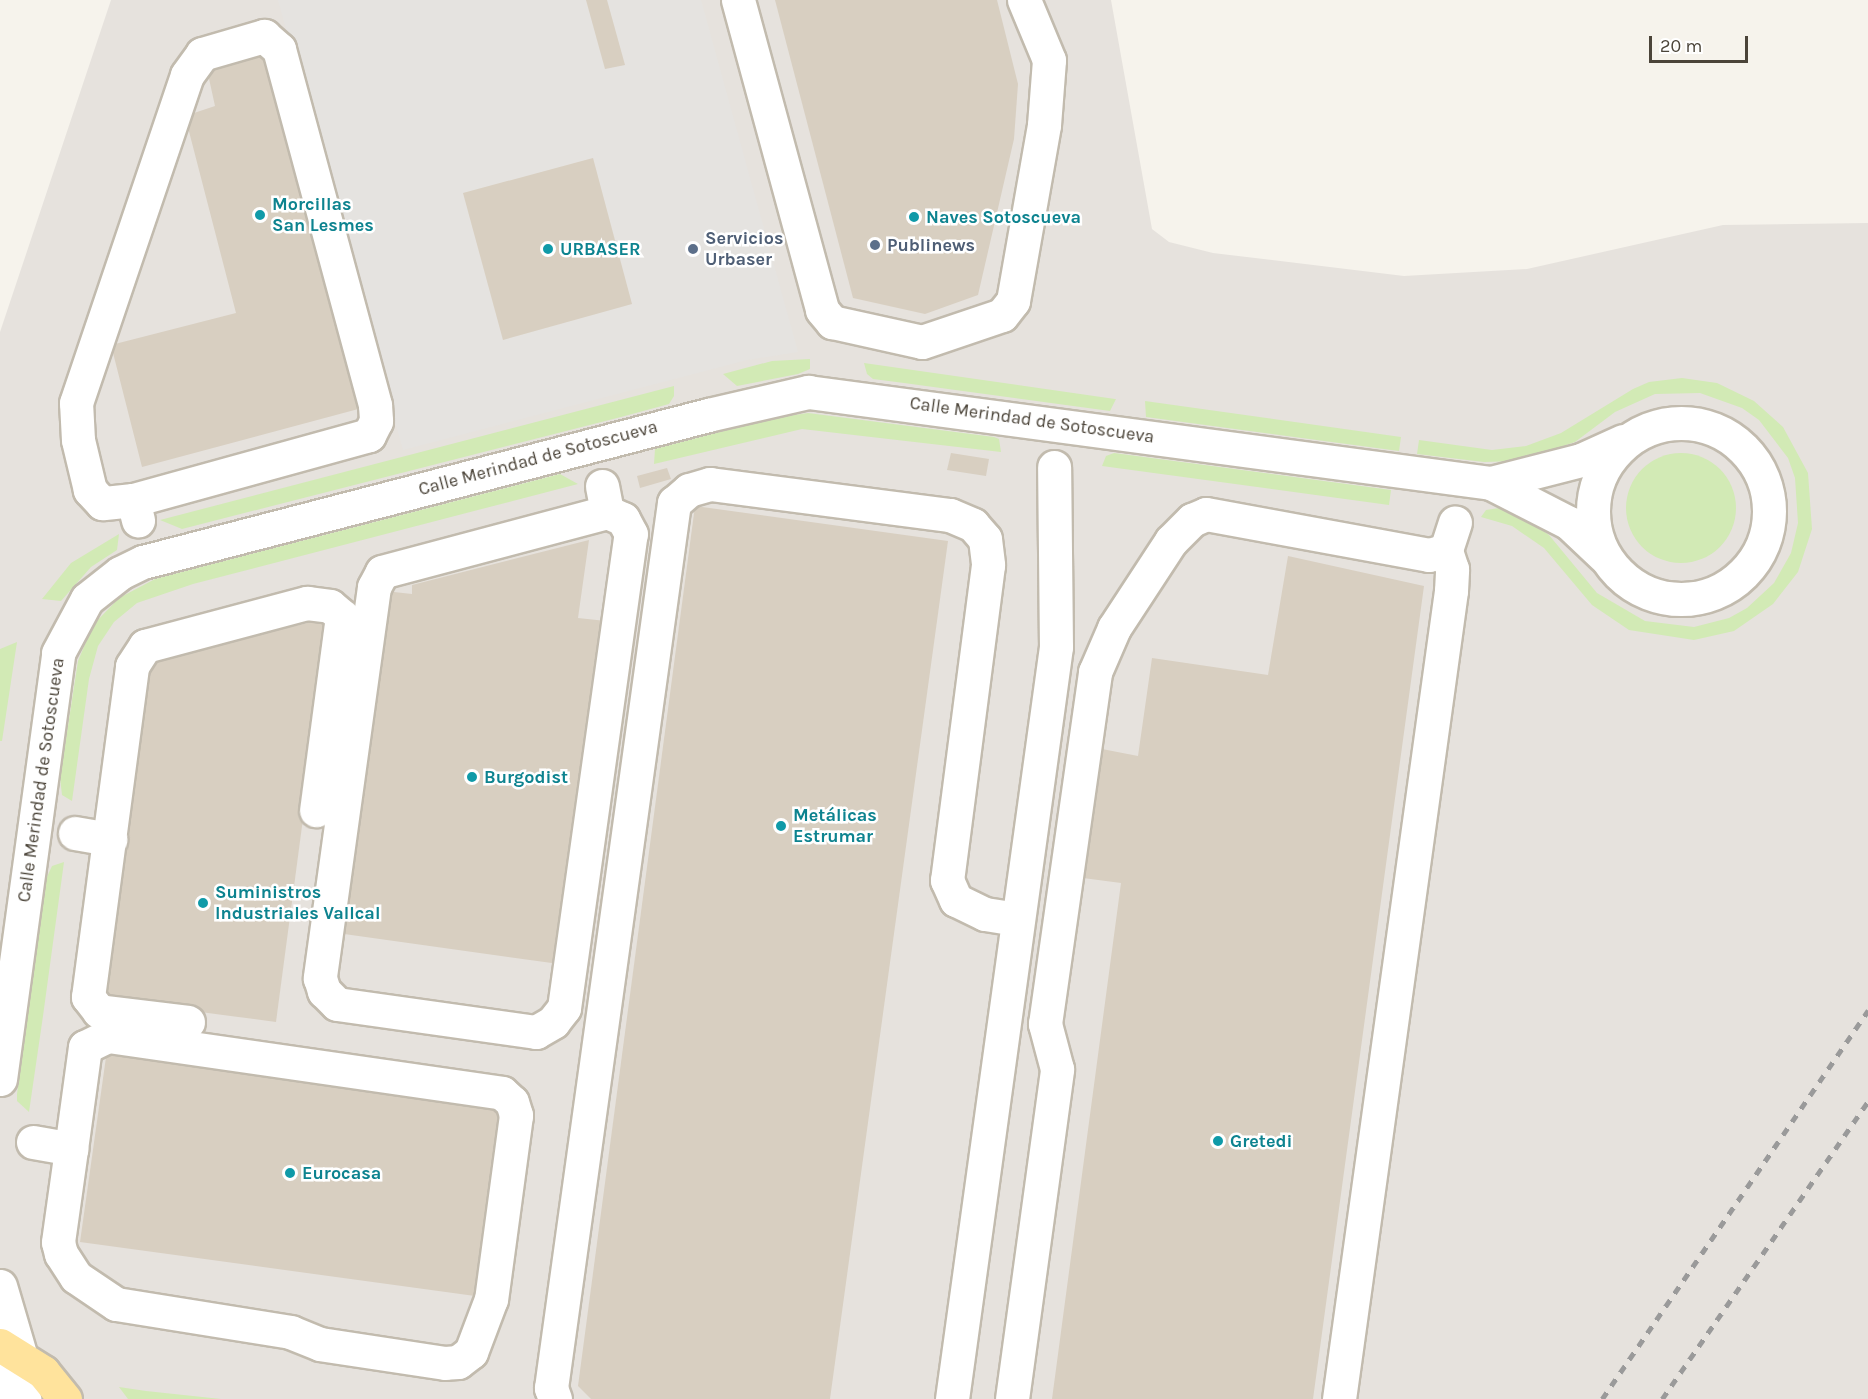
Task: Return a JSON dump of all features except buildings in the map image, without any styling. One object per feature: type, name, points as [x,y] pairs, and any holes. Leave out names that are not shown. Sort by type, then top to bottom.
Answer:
[{"type":"main road","points":[[10,1350],[43,1372],[65,1399]]},
{"type":"street","points":[[738,0],[822,310],[832,322],[839,338],[922,342],[1002,315],[1013,301],[1044,125],[1049,60],[1024,0]]},
{"type":"street","points":[[264,36],[279,49],[375,405],[374,428],[369,435],[136,510],[102,503],[90,490],[78,440],[76,403],[187,75],[202,54],[264,36]]},
{"type":"street","name":"Calle Merindad de Sotoscueva","points":[[0,1078],[58,653],[87,599],[120,573],[144,562],[708,414],[808,392],[861,396],[1491,483],[1569,523],[1604,556]]},
{"type":"street","points":[[1687,422],[1717,429],[1742,446],[1761,470],[1769,499],[1768,530],[1756,558],[1736,580],[1709,595],[1679,600],[1641,589],[1623,579],[1604,556],[1594,531],[1592,505],[1598,479],[1611,456],[1630,438],[1657,425],[1687,422]]},
{"type":"street","name":"Calle Merindad de Sotoscueva","points":[[1491,483],[1581,460],[1630,438]]},
{"type":"street","points":[[951,1399],[1056,647],[1054,467]]},
{"type":"street","points":[[555,1399],[551,1388],[674,503],[689,490],[710,484],[950,515],[973,525],[985,539],[988,566],[947,880],[956,900],[985,914],[1018,919]]},
{"type":"street","points":[[604,499],[623,519],[631,534],[564,1008],[553,1022],[537,1032],[337,1004],[324,991],[320,978],[374,587],[382,572],[604,499]]},
{"type":"street","points":[[1012,1399],[1058,1069],[1045,1024],[1095,672],[1114,628],[1171,541],[1192,520],[1206,514],[1430,555],[1451,536],[1451,591],[1339,1399]]},
{"type":"street","points":[[188,1022],[99,1011],[90,1005],[88,997],[132,666],[146,646],[307,603],[330,606],[342,616],[343,626],[316,810]]},
{"type":"street","points":[[75,833],[110,838]]},
{"type":"street","points":[[108,1036],[502,1094],[512,1102],[516,1115],[491,1299],[471,1352],[458,1362],[445,1363],[320,1344],[291,1332],[116,1304],[76,1277],[61,1254],[58,1242],[71,1149],[85,1047],[108,1036]]},
{"type":"street","points":[[33,1142],[71,1149]]},
{"type":"street","points":[[0,1286],[10,1350]]},
{"type":"street","points":[[0,1380],[24,1399]]},
{"type":"shaded area","points":[[111,0],[1111,0],[1152,229],[1169,242],[1213,253],[1404,276],[1527,269],[1723,225],[1868,223],[1868,1399],[0,1399],[0,332]]},
{"type":"shaded area","name":"Servicios Urbaser","points":[[278,0],[586,0],[605,69],[625,65],[607,0],[701,0],[798,352],[747,360],[403,450]],"holes":[[[593,158],[632,304],[503,340],[463,193]]]},
{"type":"green space","points":[[810,359],[810,369],[798,374],[737,386],[723,374],[772,361]]},
{"type":"green space","points":[[864,363],[1116,399],[1110,411],[873,379],[867,374]]},
{"type":"green space","points":[[1682,378],[1717,383],[1754,401],[1783,427],[1808,473],[1812,529],[1798,572],[1773,604],[1734,631],[1694,640],[1629,630],[1592,605],[1544,548],[1512,526],[1481,517],[1486,510],[1499,508],[1525,518],[1549,535],[1597,593],[1645,621],[1694,627],[1729,618],[1747,608],[1774,583],[1791,553],[1798,523],[1795,478],[1788,458],[1759,420],[1742,408],[1700,393],[1655,394],[1615,412],[1575,442],[1519,461],[1484,462],[1417,454],[1419,440],[1492,450],[1526,446],[1561,433],[1633,389],[1649,382]]},
{"type":"green space","points":[[674,386],[674,396],[669,404],[621,417],[182,529],[160,520]]},
{"type":"green space","points":[[1145,401],[1401,437],[1399,451],[1146,417]]},
{"type":"green space","points":[[808,413],[994,437],[999,439],[1001,452],[802,429],[654,464],[655,449],[774,418]]},
{"type":"green space","points":[[1114,453],[1391,490],[1389,505],[1102,466],[1106,456]]},
{"type":"green space","points":[[1681,453],[1702,457],[1720,469],[1732,487],[1736,508],[1732,529],[1720,547],[1702,559],[1681,563],[1660,559],[1642,547],[1630,529],[1626,508],[1630,487],[1642,469],[1660,457]]},
{"type":"green space","points":[[560,474],[578,484],[193,584],[137,603],[114,622],[98,646],[89,679],[72,801],[62,795],[60,778],[78,661],[93,625],[119,598],[155,579]]},
{"type":"green space","points":[[119,534],[117,550],[91,567],[61,601],[42,599],[71,563]]},
{"type":"green space","points":[[17,642],[2,741],[0,741],[0,649]]},
{"type":"green space","points":[[64,862],[29,1112],[17,1101],[17,1094],[46,879],[52,866]]},
{"type":"green space","points":[[119,1387],[146,1391],[221,1399],[128,1399]]},
{"type":"railway","points":[[1602,1399],[1868,1010]]},
{"type":"railway","points":[[1662,1399],[1868,1101]]},
{"type":"place","name":"Morcillas San Lesmes","points":[[260,215]]},
{"type":"place","name":"Naves Sotoscueva","points":[[914,217]]},
{"type":"place","name":"Publinews","points":[[875,245]]},
{"type":"place","name":"URBASER","points":[[548,249]]},
{"type":"place","name":"Servicios Urbaser","points":[[693,249]]},
{"type":"place","name":"Burgodist","points":[[472,777]]},
{"type":"place","name":"Metálicas Estrumar","points":[[781,826]]},
{"type":"place","name":"Suministros Industriales Vallcal","points":[[203,903]]},
{"type":"place","name":"Gretedi","points":[[1218,1141]]},
{"type":"place","name":"Eurocasa","points":[[290,1173]]}]
